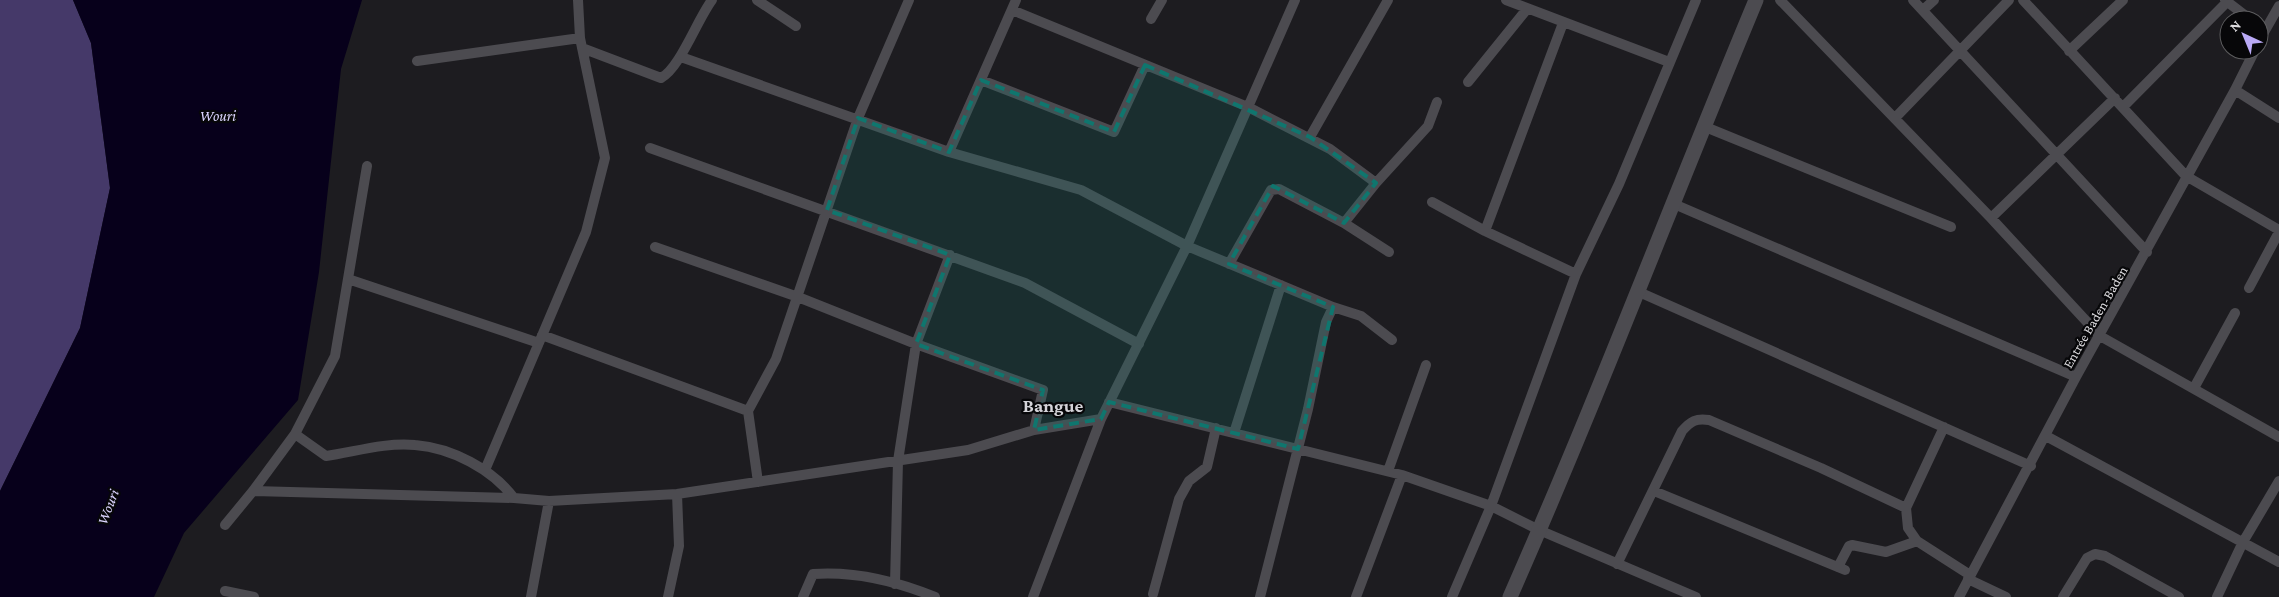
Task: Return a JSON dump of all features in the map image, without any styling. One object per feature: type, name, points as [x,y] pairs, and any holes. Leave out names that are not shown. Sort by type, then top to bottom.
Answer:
[{"type":"main road","points":[[1510,597],[1540,530],[1639,292],[1703,126],[1756,0]]},
{"type":"street","points":[[485,470],[586,232],[605,158],[581,43],[578,0]]},
{"type":"street","points":[[417,61],[581,43],[661,78],[668,74],[681,57],[700,17],[712,0]]},
{"type":"street","points":[[757,0],[796,26]]},
{"type":"street","points":[[758,482],[748,410],[776,359],[858,118],[909,0]]},
{"type":"street","points":[[1151,19],[1162,0]]},
{"type":"street","points":[[1033,597],[1101,419],[1187,246],[1295,0]]},
{"type":"street","points":[[1310,137],[1388,0]]},
{"type":"street","points":[[1506,0],[1669,62]]},
{"type":"street","points":[[1452,597],[1491,506],[1576,274],[1619,184],[1696,0]]},
{"type":"street","points":[[1780,0],[1992,218],[2100,336],[2279,437]]},
{"type":"street","points":[[1913,0],[2147,252]]},
{"type":"street","points":[[1923,10],[1934,0]]},
{"type":"street","points":[[1895,118],[2009,0]]},
{"type":"street","points":[[2023,0],[2186,176],[2279,231],[2249,288]]},
{"type":"street","points":[[2069,50],[2122,0]]},
{"type":"street","points":[[2124,107],[2226,1],[2238,10]]},
{"type":"street","points":[[949,152],[1014,5],[1145,65],[1248,107],[1310,137],[1330,149],[1376,183]]},
{"type":"street","points":[[2269,19],[2279,6]]},
{"type":"street","points":[[1468,82],[1527,9]]},
{"type":"street","points":[[1485,231],[1563,22]]},
{"type":"street","points":[[681,57],[858,118],[949,152],[1081,190],[1187,246],[1332,307],[1361,316],[1392,340]]},
{"type":"street","name":"Entrée Baden-Baden","points":[[1959,597],[2031,466],[2076,377],[2147,252],[2186,176],[2250,60]]},
{"type":"street","points":[[981,80],[1114,132],[1145,65]]},
{"type":"street","points":[[2235,90],[2279,118]]},
{"type":"street","points":[[1992,218],[2115,98]]},
{"type":"street","points":[[1344,223],[1376,183],[1428,126],[1437,102]]},
{"type":"street","points":[[1703,126],[1951,228]]},
{"type":"street","points":[[650,148],[827,210],[1025,283],[1139,344]]},
{"type":"street","points":[[225,525],[254,491],[295,434],[335,356],[367,166]]},
{"type":"street","points":[[1228,264],[1271,190],[1274,188],[1279,188],[1344,223],[1389,252]]},
{"type":"street","points":[[1432,202],[1485,231],[1576,274]]},
{"type":"street","points":[[1674,204],[2076,377]]},
{"type":"street","points":[[655,247],[798,297],[916,344],[1042,390],[1034,430]]},
{"type":"street","points":[[895,584],[898,460],[916,344],[950,255]]},
{"type":"street","points":[[348,279],[540,339],[748,410]]},
{"type":"street","points":[[1234,433],[1281,286]]},
{"type":"street","points":[[1639,292],[2031,466]]},
{"type":"street","points":[[1260,597],[1298,449],[1326,322],[1332,307]]},
{"type":"street","points":[[2194,388],[2234,312]]},
{"type":"street","points":[[1388,471],[1426,366]]},
{"type":"street","points":[[1109,402],[1402,475],[1491,506],[1540,530],[1696,597]]},
{"type":"street","points":[[254,491],[514,498],[549,501],[677,494],[968,450],[1034,430],[1101,419]]},
{"type":"street","points":[[1617,564],[1682,431],[1690,422],[1698,419],[1709,420],[1822,468],[1906,508]]},
{"type":"street","points":[[1944,427],[1906,508],[1908,528],[1917,541],[1969,577],[2006,597]]},
{"type":"street","points":[[1152,594],[1179,499],[1189,481],[1207,467],[1216,428]]},
{"type":"street","points":[[295,434],[326,456],[414,445],[442,451],[485,470],[502,482],[514,498]]},
{"type":"street","points":[[2046,436],[2279,562]]},
{"type":"street","points":[[1356,597],[1402,475]]},
{"type":"street","points":[[2217,597],[2243,542],[2279,480]]},
{"type":"street","points":[[1654,491],[1842,569],[1849,546],[1886,552],[1917,541]]},
{"type":"street","points":[[668,597],[679,546],[677,494]]},
{"type":"street","points":[[531,597],[549,501]]},
{"type":"street","points":[[2063,597],[2087,558],[2095,554],[2105,556],[2179,597]]},
{"type":"street","points":[[803,597],[813,574],[849,574],[895,584],[935,597]]},
{"type":"street","points":[[225,591],[254,597]]},
{"type":"highlighted area","points":[[1145,65],[1310,137],[1376,183],[1344,223],[1273,186],[1229,264],[1333,307],[1298,449],[1109,402],[1101,419],[1034,430],[1043,390],[916,344],[950,255],[827,210],[858,118],[949,152],[981,80],[1114,132]]},
{"type":"shaded area","points":[[0,0],[73,0],[91,43],[110,188],[80,328],[0,491]]},
{"type":"water","name":"Wouri","points":[[73,0],[362,0],[341,69],[319,272],[298,400],[184,533],[154,597],[0,597],[0,491],[80,328],[110,188],[91,43]]},
{"type":"district","name":"Bangue","points":[[1053,405]]}]
